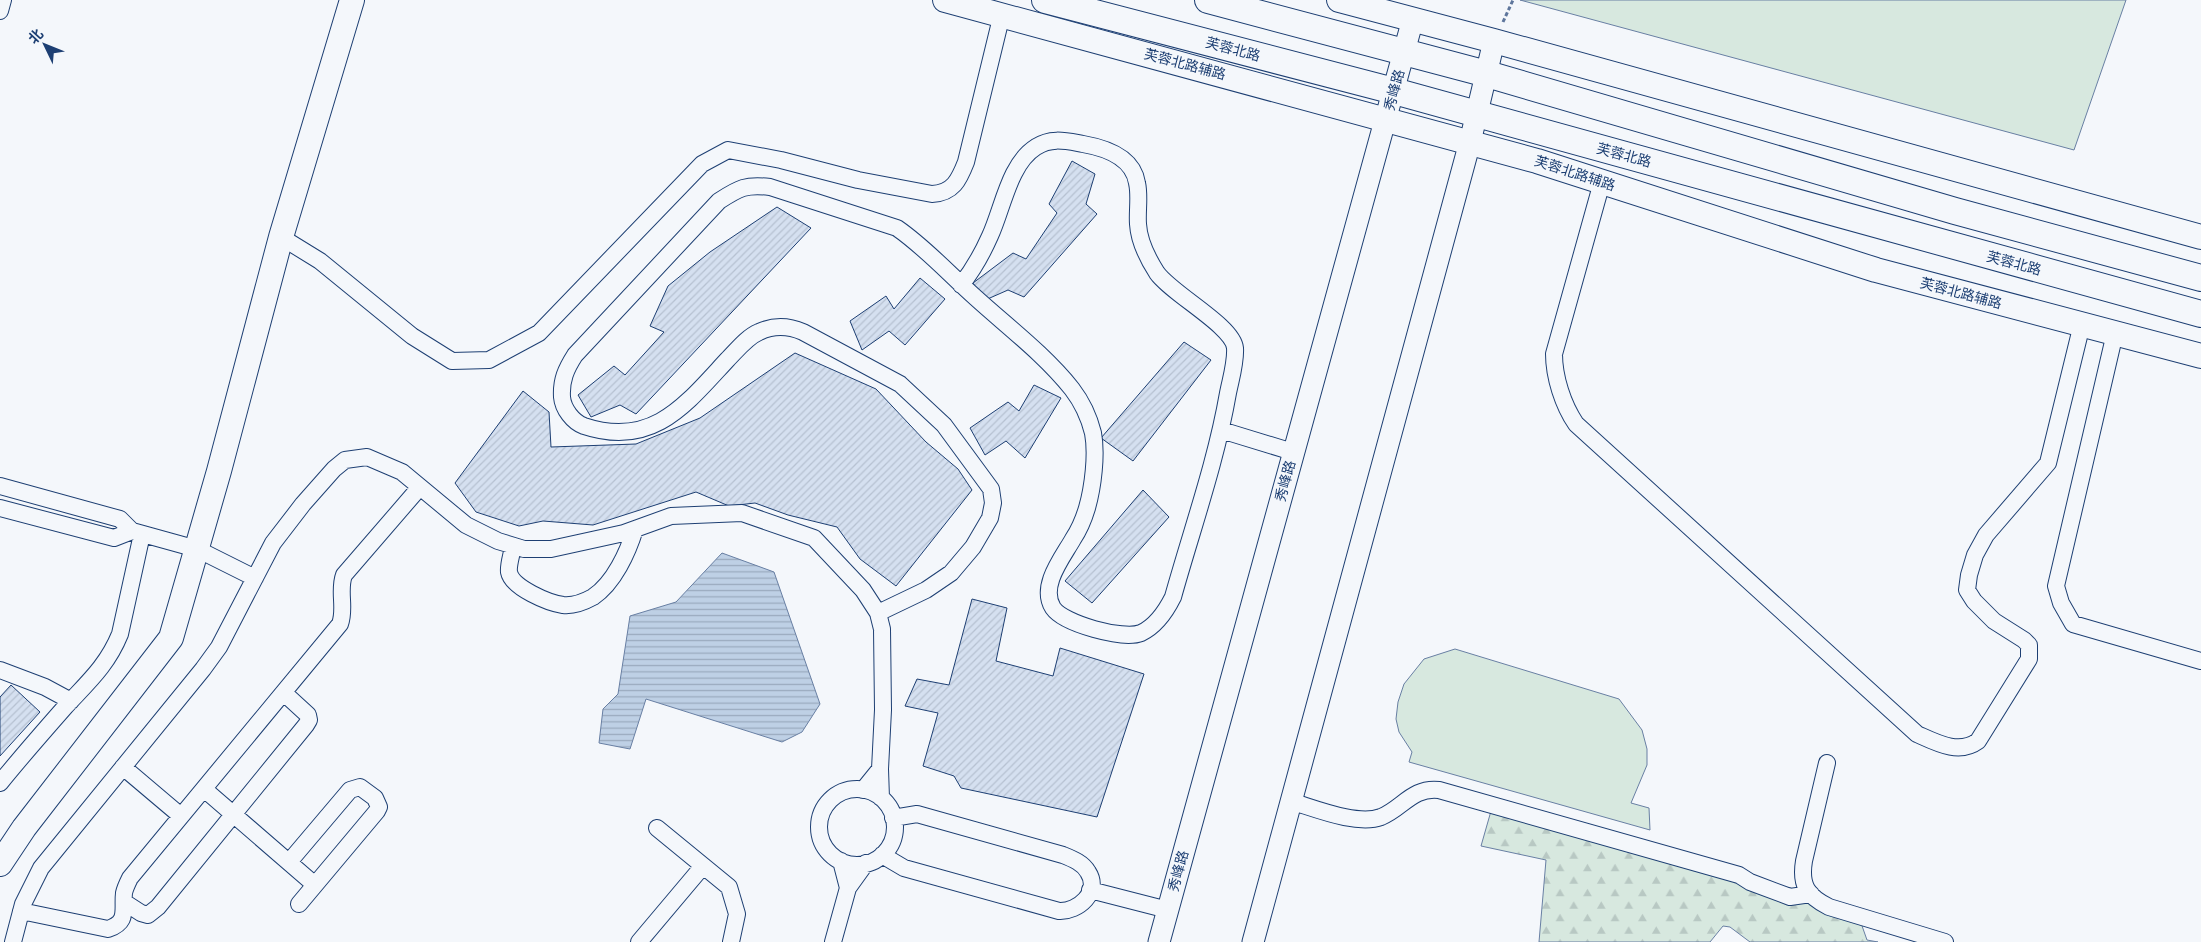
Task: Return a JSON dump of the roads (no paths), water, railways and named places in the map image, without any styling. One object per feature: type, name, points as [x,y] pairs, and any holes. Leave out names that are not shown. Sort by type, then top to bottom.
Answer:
[{"type":"main road","points":[[0,864],[24,828],[171,638],[281,237],[352,0]]},
{"type":"main road","name":"芙蓉北路辅路","points":[[945,0],[1470,142],[1602,182],[1876,270],[2201,356]]},
{"type":"main road","name":"芙蓉北路","points":[[1046,0],[1394,91],[2201,314]]},
{"type":"main road","points":[[1208,0],[1487,74],[1955,212],[2201,278]]},
{"type":"main road","points":[[1339,0],[1494,41],[2201,237]]},
{"type":"street","points":[[0,11],[3,0]]},
{"type":"street","points":[[281,237],[320,261],[412,336],[452,361],[489,360],[539,333],[702,164],[728,150],[781,160],[858,180],[932,194],[943,194],[952,188],[960,178],[966,162],[1002,14]]},
{"type":"street","name":"秀峰路","points":[[1159,942],[1413,19]]},
{"type":"street","points":[[1252,942],[1470,142],[1494,41]]},
{"type":"street","points":[[878,613],[926,590],[951,573],[973,547],[990,518],[994,503],[991,489],[976,466],[944,425],[900,384],[803,332],[789,327],[773,328],[758,332],[746,341],[685,406],[668,418],[650,427],[622,433],[593,429],[579,424],[567,412],[562,401],[565,370],[575,355],[719,201],[738,189],[752,184],[770,187],[897,228],[912,238],[962,285],[1055,370],[1073,390],[1086,410],[1093,435],[1093,478],[1086,508],[1074,538],[1061,558],[1053,576],[1049,595],[1053,608],[1066,620],[1094,630],[1129,634],[1141,633],[1165,614],[1172,597],[1221,430],[1235,353],[1232,338],[1184,299],[1159,275],[1145,253],[1138,226],[1138,184],[1135,174],[1129,163],[1119,156],[1096,146],[1056,140],[1038,146],[1025,155],[1017,167],[991,235],[975,268],[962,285]]},
{"type":"street","points":[[1602,182],[1554,354],[1554,367],[1569,413],[1576,424],[1917,734],[1935,742],[1959,749],[1970,747],[1978,741],[2029,659],[2029,645],[1994,621],[1974,601],[1967,590],[1968,575],[1975,555],[1986,535],[2048,462],[2082,324]]},
{"type":"street","points":[[2115,333],[2056,586],[2061,603],[2073,624],[2201,661]]},
{"type":"street","points":[[1221,430],[1293,452]]},
{"type":"street","points":[[13,942],[21,911],[41,868],[219,648],[273,543],[334,468],[345,460],[367,457],[402,472],[466,525],[498,541],[524,549],[551,549],[635,529],[671,516],[742,513],[814,538],[863,590],[878,613],[882,629],[881,798]]},
{"type":"street","points":[[0,486],[120,519],[137,532],[196,549],[255,578]]},
{"type":"street","points":[[21,911],[108,929],[116,926],[123,917],[124,891],[130,878],[340,624],[344,611],[342,582],[344,575],[420,487]]},
{"type":"street","points":[[0,508],[114,538],[137,532]]},
{"type":"street","points":[[513,546],[509,571],[511,578],[526,591],[545,600],[564,605],[578,604],[594,596],[611,578],[624,556],[635,529]]},
{"type":"street","points":[[0,783],[71,701],[87,686],[114,649],[120,634],[137,532]]},
{"type":"street","points":[[0,670],[45,686],[71,701]]},
{"type":"street","points":[[124,902],[141,913],[148,914],[158,907],[309,720],[308,715],[284,693]]},
{"type":"street","points":[[1828,763],[1802,873],[1803,881],[1811,894],[1816,900],[1829,907],[1941,941]]},
{"type":"street","points":[[123,767],[181,816]]},
{"type":"street","points":[[862,790],[880,768]]},
{"type":"street","points":[[289,862],[350,790],[360,786],[375,798],[379,807],[299,904]]},
{"type":"street","points":[[204,789],[315,885]]},
{"type":"street","points":[[1290,801],[1348,817],[1367,820],[1381,817],[1418,792],[1428,789],[1439,790],[1739,875],[1790,897],[1811,894]]},
{"type":"street","points":[[849,790],[862,790],[881,798],[889,808],[894,827],[892,841],[882,855],[866,863],[854,864],[841,861],[830,854],[822,843],[819,830],[821,816],[827,804],[837,795],[849,790]]},
{"type":"street","points":[[882,855],[904,868],[1059,910],[1068,911],[1077,908],[1087,897],[1090,890],[1092,879],[1086,869],[1074,859],[917,814],[893,818]]},
{"type":"street","points":[[657,828],[729,887],[737,914],[731,942]]},
{"type":"street","points":[[841,861],[848,888]]},
{"type":"street","points":[[833,942],[848,888],[866,863]]},
{"type":"street","points":[[638,942],[703,866]]},
{"type":"street","points":[[1090,890],[1168,910]]},
{"type":"water","points":[[722,553],[774,572],[820,704],[802,732],[782,742],[646,699],[630,749],[599,743],[603,709],[618,694],[630,616],[676,602]]}]
